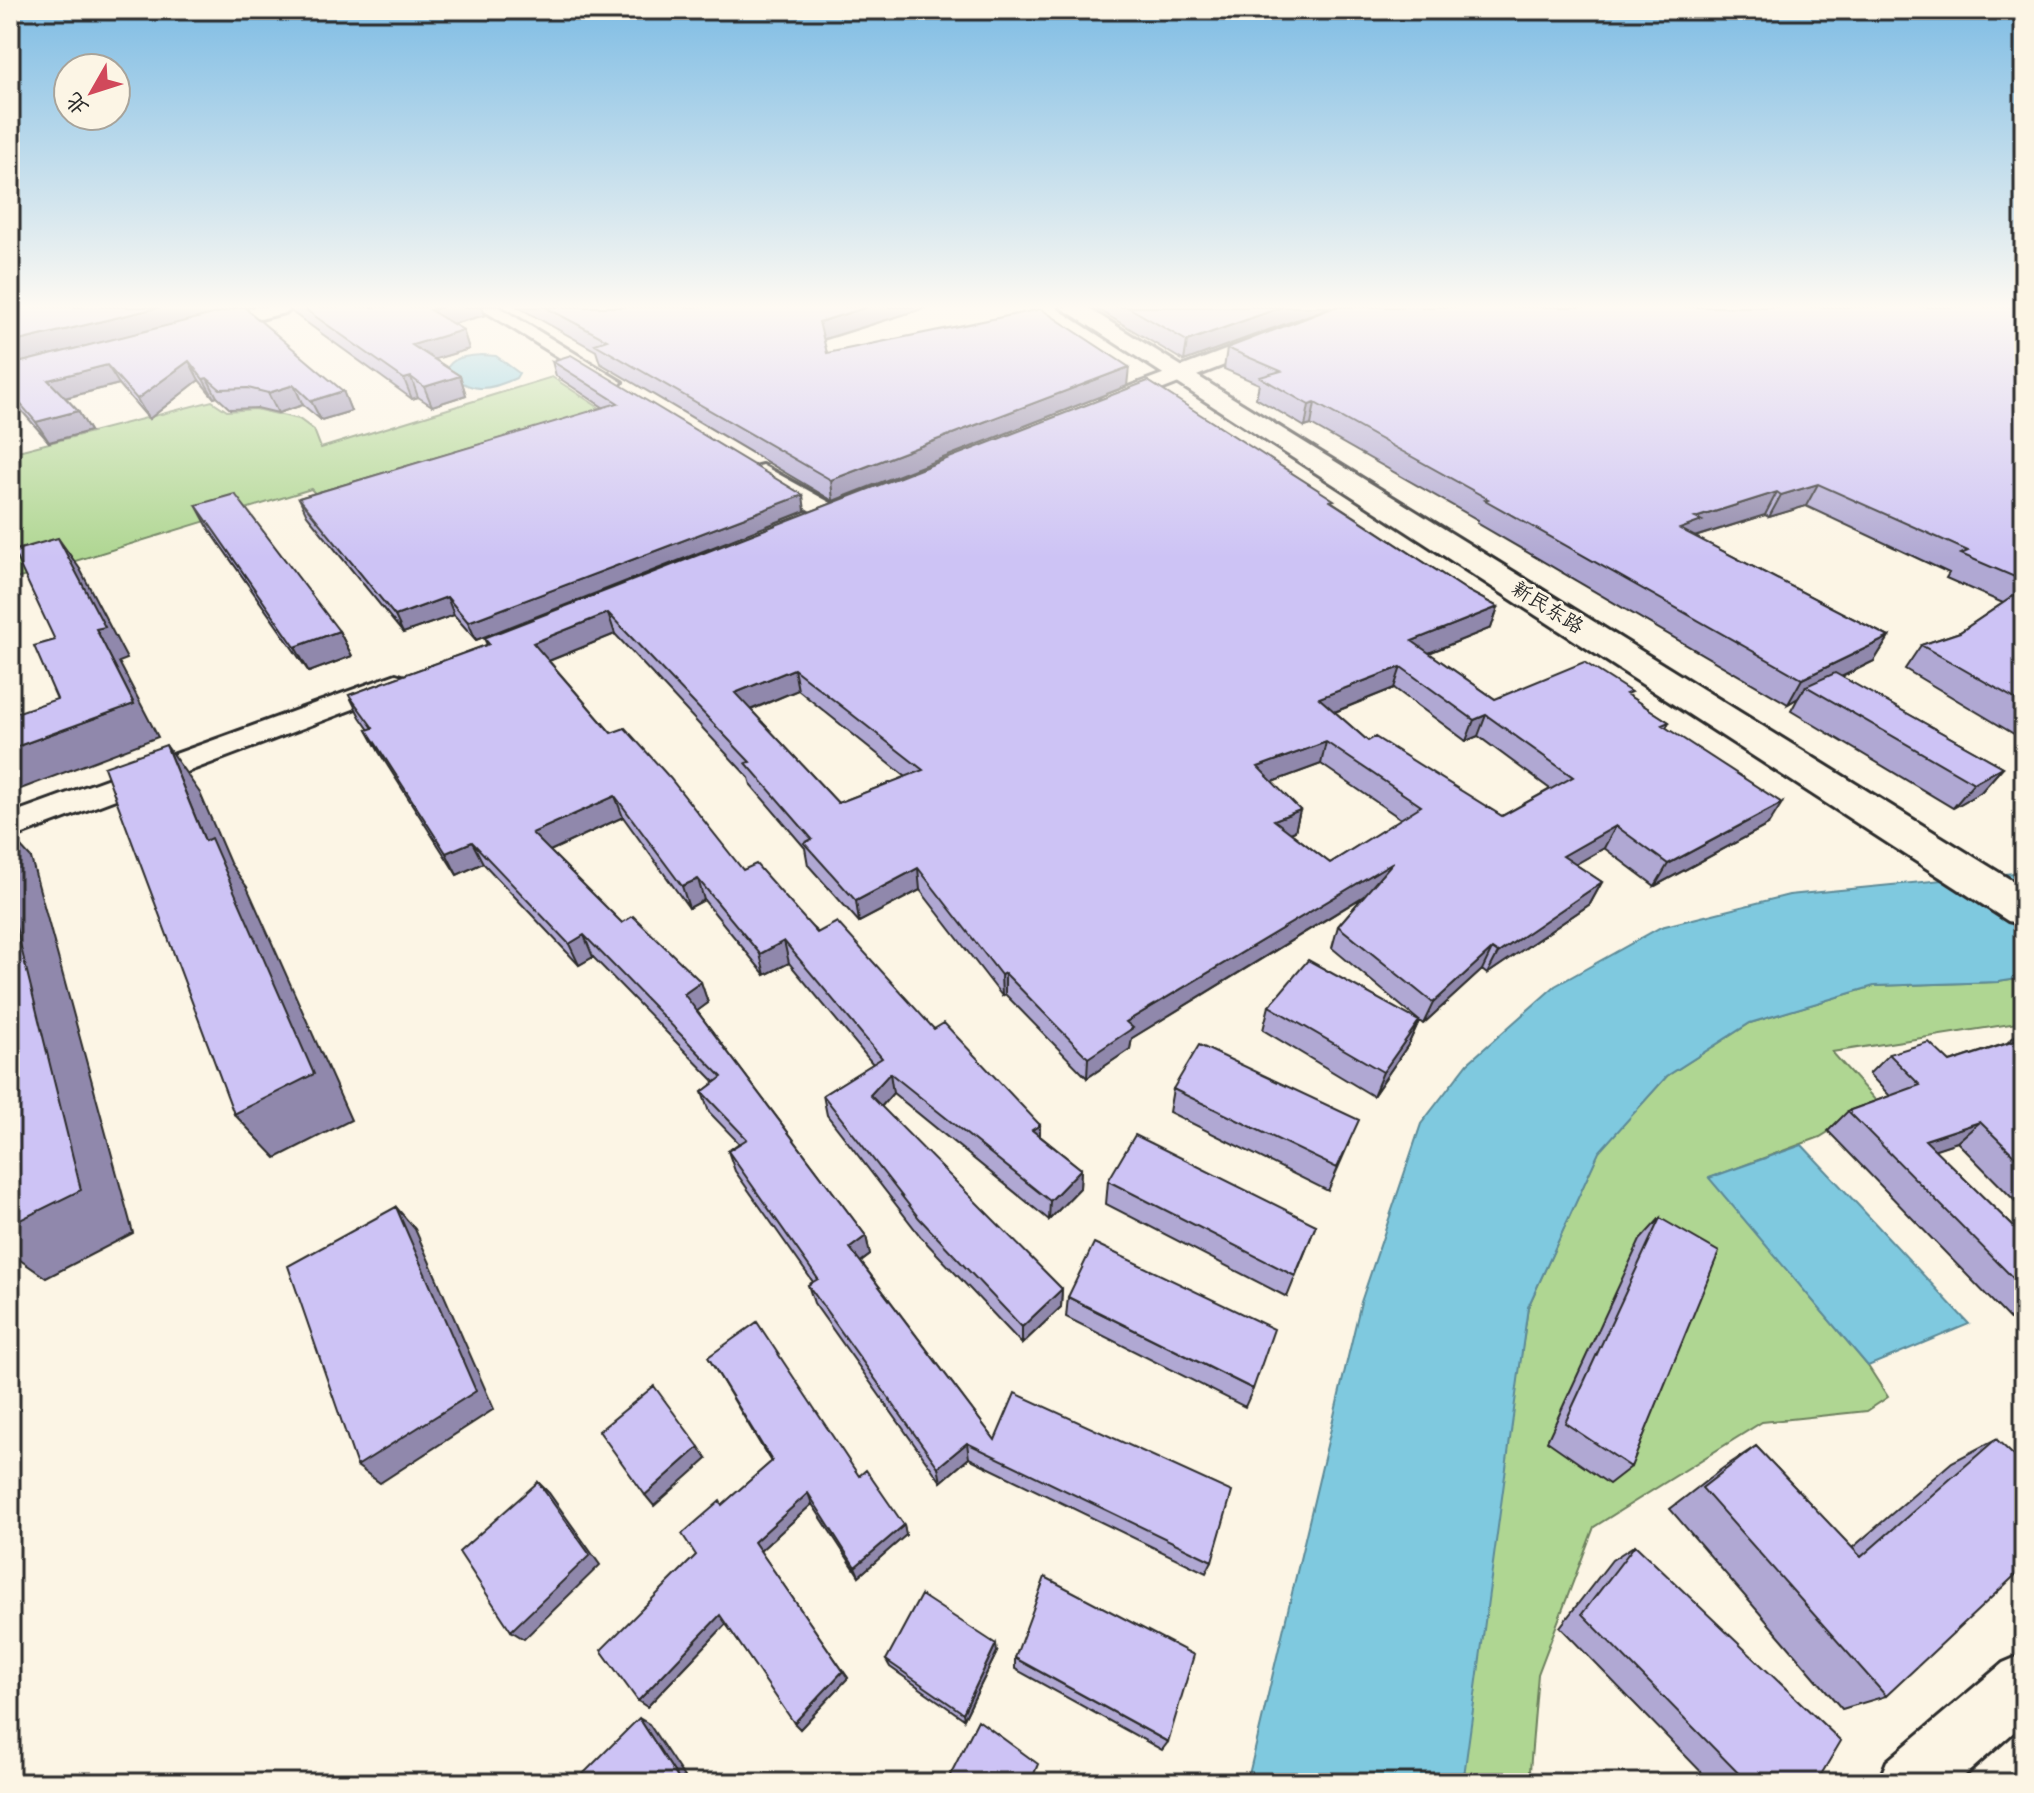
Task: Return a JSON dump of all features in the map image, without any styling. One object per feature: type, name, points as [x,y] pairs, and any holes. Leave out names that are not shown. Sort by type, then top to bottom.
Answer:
[{"type":"street","points":[[626,391],[637,397]]},
{"type":"street","points":[[1092,410],[1140,391]]},
{"type":"street","name":"新民东路","points":[[1204,391],[2024,909]]},
{"type":"street","points":[[742,461],[833,514]]},
{"type":"street","points":[[803,526],[862,502]]},
{"type":"street","points":[[10,827],[417,675]]},
{"type":"street","points":[[1909,1783],[2024,1684]]},
{"type":"green space","points":[[508,391],[573,391],[612,416],[319,498],[311,489],[10,581],[10,453],[212,401],[227,411],[255,409],[299,419],[314,430],[321,448]]},
{"type":"green space","points":[[2024,978],[2024,1022],[1832,1052],[1877,1102],[1820,1137],[1710,1178],[1868,1366],[1888,1397],[1867,1411],[1762,1422],[1594,1527],[1538,1674],[1529,1783],[1459,1783],[1528,1307],[1599,1151],[1667,1076],[1750,1023],[1874,986],[1998,982]]},
{"type":"water","points":[[2024,872],[2024,978],[1998,982],[1874,986],[1750,1023],[1667,1076],[1599,1152],[1528,1307],[1463,1783],[1247,1783],[1361,1302],[1421,1124],[1468,1063],[1555,986],[1661,927],[1789,895]]},
{"type":"water","points":[[1802,1145],[1969,1324],[1868,1366],[1709,1178]]},
{"type":"building","points":[[58,391],[78,411],[36,422],[10,392]]},
{"type":"building","points":[[130,391],[148,391],[137,399]]},
{"type":"building","points":[[300,391],[343,391],[311,401]]},
{"type":"building","points":[[599,391],[630,391],[803,495],[468,622],[447,597],[395,616],[299,498],[618,403]]},
{"type":"building","points":[[676,391],[1067,391],[831,480]]},
{"type":"building","points":[[1123,391],[1163,391],[1334,500],[1330,501],[1468,591],[1498,607],[1412,641],[1495,699],[1584,662],[1631,692],[1626,694],[1669,722],[1662,725],[1782,803],[1668,864],[1616,826],[1563,856],[1602,882],[1498,953],[1492,949],[1433,1003],[1338,926],[1393,862],[1126,1022],[1133,1028],[1088,1058],[1005,973],[1001,975],[918,868],[856,901],[804,843],[812,839],[746,763],[750,762],[608,613],[533,643],[611,733],[625,728],[670,778],[743,870],[756,864],[817,933],[837,922],[934,1029],[944,1023],[1040,1125],[1032,1130],[1081,1169],[1050,1201],[890,1073],[870,1095],[1062,1289],[1022,1327],[919,1218],[823,1095],[882,1058],[784,941],[760,954],[698,879],[682,886],[615,796],[532,833],[622,923],[633,916],[701,982],[684,994],[866,1236],[850,1248],[995,1440],[1015,1393],[1232,1492],[1212,1561],[967,1443],[938,1467],[808,1285],[818,1279],[728,1151],[747,1139],[702,1092],[722,1077],[584,935],[569,944],[472,842],[446,853],[367,730],[373,728],[349,695],[489,644],[484,638]],"holes":[[[1401,667],[1474,720],[1486,715],[1573,777],[1502,816],[1375,737],[1368,741],[1319,698]],[[794,669],[923,770],[838,803],[735,693]],[[1326,742],[1421,806],[1330,863],[1274,820],[1300,810],[1258,767]]]},
{"type":"building","points":[[1284,391],[2024,391],[2024,581],[1961,554],[1968,551],[1818,484],[1781,495],[1777,492],[1695,518],[1702,521],[1680,529],[1889,637],[1802,679],[1485,500],[1488,499],[1315,403],[1309,405]]},
{"type":"building","points":[[235,494],[339,631],[295,647],[196,505]]},
{"type":"building","points":[[58,538],[105,627],[96,629],[134,704],[10,749],[10,715],[57,699],[34,646],[55,640],[13,551]]},
{"type":"building","points":[[2024,589],[2024,704],[1921,645],[1960,632]]},
{"type":"building","points":[[1835,673],[2003,767],[1974,783],[1806,686]]},
{"type":"building","points":[[166,745],[205,841],[211,838],[314,1074],[234,1114],[104,767]]},
{"type":"building","points":[[10,903],[81,1190],[10,1225]]},
{"type":"building","points":[[1308,960],[1419,1021],[1383,1072],[1269,1006]]},
{"type":"building","points":[[2024,1038],[2024,1165],[1980,1122],[1925,1140],[2024,1237],[2024,1289],[1848,1111],[1920,1085],[1889,1054],[1929,1042],[1950,1062]]},
{"type":"building","points":[[1199,1045],[1359,1120],[1337,1168],[1173,1089]]},
{"type":"building","points":[[1135,1135],[1316,1225],[1295,1276],[1108,1181]]},
{"type":"building","points":[[396,1207],[476,1391],[357,1466],[288,1266]]},
{"type":"building","points":[[1660,1218],[1719,1252],[1631,1467],[1565,1423]]},
{"type":"building","points":[[1094,1243],[1274,1329],[1253,1389],[1068,1297]]},
{"type":"building","points":[[757,1322],[859,1476],[866,1470],[904,1525],[855,1567],[808,1493],[754,1542],[843,1671],[794,1723],[720,1615],[638,1701],[601,1650],[696,1555],[682,1534],[720,1501],[722,1505],[772,1461],[708,1357]]},
{"type":"building","points":[[654,1386],[699,1447],[645,1495],[599,1431]]},
{"type":"building","points":[[1996,1439],[2024,1465],[2024,1567],[1886,1696],[1702,1488],[1756,1446],[1861,1557]]},
{"type":"building","points":[[538,1482],[590,1555],[511,1631],[459,1552]]},
{"type":"building","points":[[1635,1545],[1841,1741],[1816,1783],[1748,1783],[1582,1614]]},
{"type":"building","points":[[1045,1577],[1194,1655],[1168,1742],[1015,1658]]},
{"type":"building","points":[[921,1595],[996,1644],[963,1713],[886,1660]]},
{"type":"building","points":[[639,1718],[681,1783],[574,1783]]},
{"type":"building","points":[[978,1720],[1038,1764],[1031,1781],[1034,1783],[946,1783]]}]
